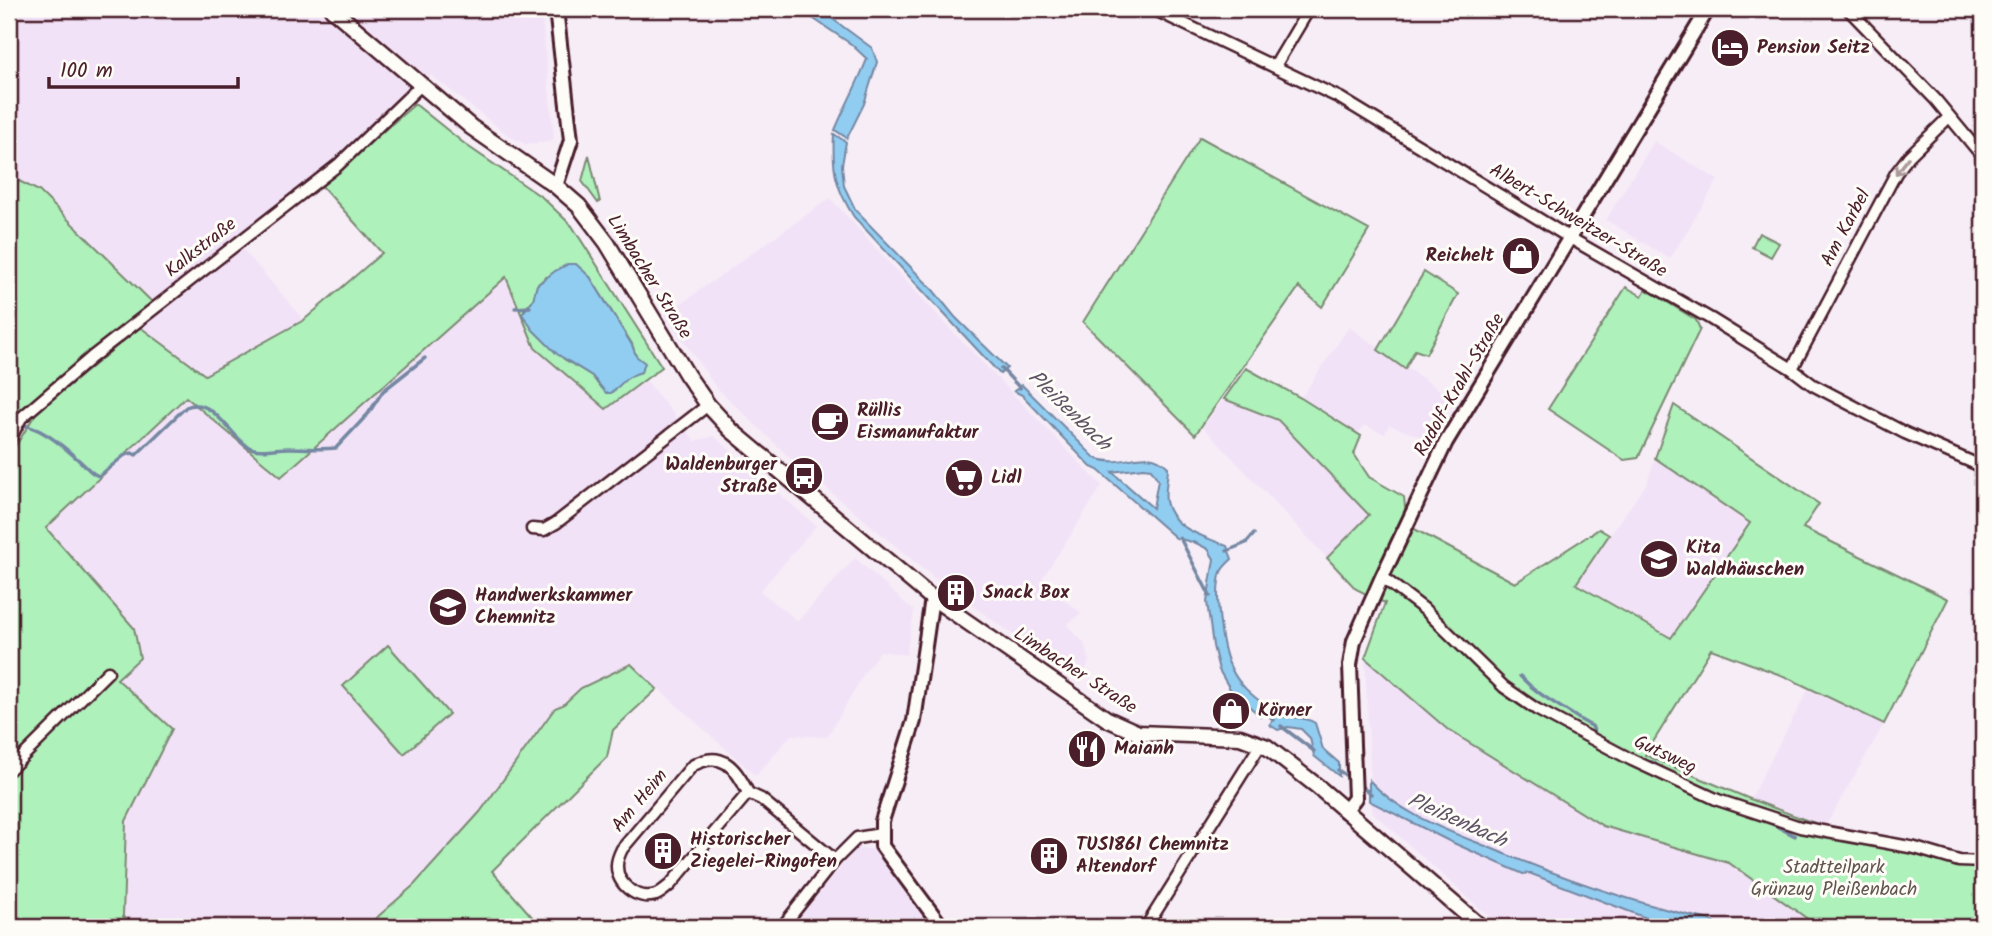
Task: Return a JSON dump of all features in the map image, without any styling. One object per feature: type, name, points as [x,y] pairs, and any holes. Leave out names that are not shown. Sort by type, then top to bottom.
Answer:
[{"type":"main road","points":[[332,9],[471,127],[556,186]]},
{"type":"main road","name":"Limbacher Straße","points":[[556,186],[579,206],[607,243],[708,405],[731,430],[794,485],[932,598],[1122,727],[1138,733],[1240,737],[1261,744],[1286,761],[1481,927]]},
{"type":"street","points":[[556,9],[571,140],[556,186]]},
{"type":"street","name":"Albert-Schweitzer-Straße","points":[[1153,9],[1340,98],[1814,385],[1905,433],[1983,467]]},
{"type":"street","points":[[1275,66],[1309,9]]},
{"type":"street","name":"Rudolf-Krahl-Straße","points":[[1345,811],[1355,798],[1350,664],[1354,641],[1382,577],[1446,442],[1708,9]]},
{"type":"street","points":[[1849,9],[1894,55],[1983,157]]},
{"type":"street","name":"Kalkstraße","points":[[12,436],[20,418],[92,357],[338,164],[420,86]]},
{"type":"street","name":"Am Karbel","points":[[1791,369],[1896,173],[1909,156],[1950,117]]},
{"type":"street","points":[[532,529],[544,530],[556,523],[708,405]]},
{"type":"street","name":"Gutsweg","points":[[1382,577],[1424,609],[1504,687],[1536,709],[1632,760],[1718,800],[1800,827],[1915,848],[1959,861],[1983,862]]},
{"type":"street","points":[[932,598],[914,721],[882,821],[881,834],[882,846],[942,927]]},
{"type":"street","points":[[9,770],[108,672]]},
{"type":"street","points":[[1146,927],[1261,744]]},
{"type":"street","name":"Am Heim","points":[[748,793],[670,885],[657,895],[642,896],[628,890],[621,880],[616,864],[622,849],[692,766],[704,759],[718,759],[740,776],[748,793],[761,799],[835,860]]},
{"type":"street","points":[[782,927],[835,860],[857,838],[881,834]]},
{"type":"shaded area","points":[[9,9],[541,9],[554,138],[550,142],[525,144],[509,136],[431,75],[338,165],[157,307],[39,191],[19,181],[9,191]]},
{"type":"shaded area","points":[[1654,141],[1718,180],[1670,259],[1606,220]]},
{"type":"shaded area","points":[[830,198],[952,331],[1102,486],[1040,582],[1081,613],[1067,625],[1084,643],[1089,660],[1081,683],[934,578],[791,459],[716,387],[665,315]]},
{"type":"shaded area","points":[[241,247],[304,320],[205,376],[140,327]]},
{"type":"shaded area","name":"Handwerkskammer Chemnitz","points":[[507,277],[535,348],[606,409],[645,379],[695,441],[714,436],[816,526],[760,591],[798,621],[855,558],[914,611],[906,655],[880,651],[827,737],[791,735],[756,776],[631,664],[582,688],[563,705],[555,708],[480,812],[414,885],[366,927],[135,927],[123,916],[126,821],[172,729],[117,679],[46,528],[186,396],[281,477]]},
{"type":"shaded area","points":[[1349,327],[1455,401],[1430,440],[1389,425],[1385,434],[1364,425],[1358,434],[1301,398]]},
{"type":"shaded area","points":[[1224,399],[1278,420],[1369,515],[1327,558],[1203,427]]},
{"type":"shaded area","name":"Kita Waldhäuschen","points":[[1655,458],[1750,523],[1671,638],[1576,583],[1647,483]]},
{"type":"shaded area","points":[[1983,566],[1983,596],[1970,590]]},
{"type":"shaded area","points":[[1365,658],[1447,729],[1602,826],[1729,863],[1819,927],[1501,927],[1372,812]]},
{"type":"shaded area","points":[[1808,690],[1884,724],[1825,827],[1750,799]]},
{"type":"shaded area","points":[[856,849],[874,849],[934,927],[790,927]]},
{"type":"green space","points":[[415,104],[466,145],[543,198],[572,226],[662,367],[606,409],[535,348],[506,277],[281,477],[186,397],[46,528],[134,628],[140,658],[117,679],[172,729],[126,821],[123,916],[135,927],[9,927],[9,457],[36,413],[140,327],[205,375],[304,320],[382,253],[321,185]],"holes":[[[546,277],[590,277],[632,344],[641,372],[626,378],[614,391],[600,387],[592,376],[564,359],[524,310],[533,300],[537,285]]]},
{"type":"green space","points":[[1200,137],[1369,230],[1322,307],[1299,287],[1195,435],[1083,322]]},
{"type":"green space","points":[[589,155],[600,202],[598,203],[582,181]]},
{"type":"green space","points":[[19,181],[39,191],[152,302],[39,397],[9,428],[9,191]]},
{"type":"green space","points":[[1759,233],[1779,243],[1771,257],[1752,247]]},
{"type":"green space","points":[[1424,272],[1458,294],[1426,354],[1415,350],[1405,369],[1378,350]]},
{"type":"green space","points":[[1626,287],[1642,296],[1646,289],[1696,320],[1700,329],[1638,458],[1624,460],[1548,409]]},
{"type":"green space","name":"Stadtteilpark Grünzug Pleißenbach","points":[[1246,368],[1301,398],[1361,436],[1354,454],[1369,477],[1404,497],[1407,525],[1515,583],[1599,529],[1609,535],[1576,584],[1671,638],[1750,523],[1655,458],[1674,405],[1819,504],[1803,528],[1948,599],[1884,724],[1786,677],[1711,649],[1645,755],[1825,827],[1983,865],[1983,927],[1819,927],[1729,863],[1603,826],[1447,729],[1365,658],[1385,603],[1356,589],[1327,558],[1369,515],[1278,420],[1224,399]]},
{"type":"green space","points":[[388,645],[449,714],[404,754],[343,686]]},
{"type":"green space","points":[[631,664],[657,689],[613,730],[607,757],[492,871],[541,927],[366,927],[414,885],[480,812],[555,708],[563,705],[581,688]]},
{"type":"water","points":[[799,9],[819,9],[872,48],[877,62],[864,104],[847,138],[835,130],[867,59],[851,44]]},
{"type":"water","points":[[834,134],[846,142],[842,165],[844,186],[856,211],[933,290],[955,317],[1007,368],[1000,374],[854,217],[836,177]]},
{"type":"water","points":[[568,264],[576,264],[590,277],[636,356],[645,363],[641,372],[628,378],[611,393],[606,393],[592,376],[557,354],[533,330],[522,314],[533,300],[537,285]]},
{"type":"water","points":[[1022,385],[1095,458],[1115,461],[1151,458],[1168,467],[1166,501],[1169,511],[1181,525],[1227,546],[1232,559],[1222,570],[1219,581],[1222,636],[1228,661],[1235,675],[1247,690],[1266,706],[1260,716],[1230,689],[1219,670],[1207,602],[1214,559],[1208,549],[1176,538],[1098,470],[1091,467],[1022,395],[1014,391]],"holes":[[[1151,469],[1158,480],[1153,508],[1112,472]]]},
{"type":"water","points":[[1275,713],[1315,723],[1323,749],[1339,763],[1339,776],[1314,756],[1310,738],[1301,729],[1288,727],[1278,730],[1270,725]]},
{"type":"water","points":[[1369,780],[1409,812],[1456,834],[1570,879],[1625,898],[1710,920],[1719,927],[1688,927],[1649,919],[1529,873],[1523,874],[1369,801]]},
{"type":"waterway","points":[[515,308],[530,307]]},
{"type":"waterway","points":[[9,423],[30,427],[48,436],[99,476],[125,455],[136,455],[186,407],[195,405],[212,411],[240,440],[252,448],[336,448],[368,414],[383,391],[425,358]]},
{"type":"waterway","name":"Pleißenbach","points":[[1001,368],[1020,388]]},
{"type":"waterway","points":[[1227,551],[1246,543],[1254,534]]},
{"type":"waterway","points":[[1180,538],[1210,596]]},
{"type":"waterway","points":[[1520,676],[1545,697],[1592,726],[1597,739]]},
{"type":"waterway","name":"Pleißenbach","points":[[1262,709],[1274,720]]},
{"type":"waterway","points":[[1281,726],[1314,751]]},
{"type":"waterway","points":[[1647,762],[1653,762],[1661,769]]},
{"type":"waterway","name":"Pleißenbach","points":[[1338,770],[1351,779]]},
{"type":"waterway","name":"Pleißenbach","points":[[1358,784],[1371,794]]},
{"type":"waterway","points":[[1765,820],[1795,836]]},
{"type":"place","name":"Pension Seitz","points":[[1730,48]]},
{"type":"place","name":"Reichelt","points":[[1521,256]]},
{"type":"place","name":"Rüllis Eismanufaktur","points":[[830,422]]},
{"type":"place","name":"Waldenburger Straße","points":[[804,476]]},
{"type":"place","name":"Lidl","points":[[964,478]]},
{"type":"place","name":"Kita Waldhäuschen","points":[[1659,559]]},
{"type":"place","name":"Snack Box","points":[[956,593]]},
{"type":"place","name":"Handwerkskammer Chemnitz","points":[[448,607]]},
{"type":"place","name":"Körner","points":[[1231,711]]},
{"type":"place","name":"Maianh","points":[[1087,749]]},
{"type":"place","name":"Historischer Ziegelei-Ringofen","points":[[663,851]]},
{"type":"place","name":"TUS1861 Chemnitz Altendorf","points":[[1049,856]]}]
